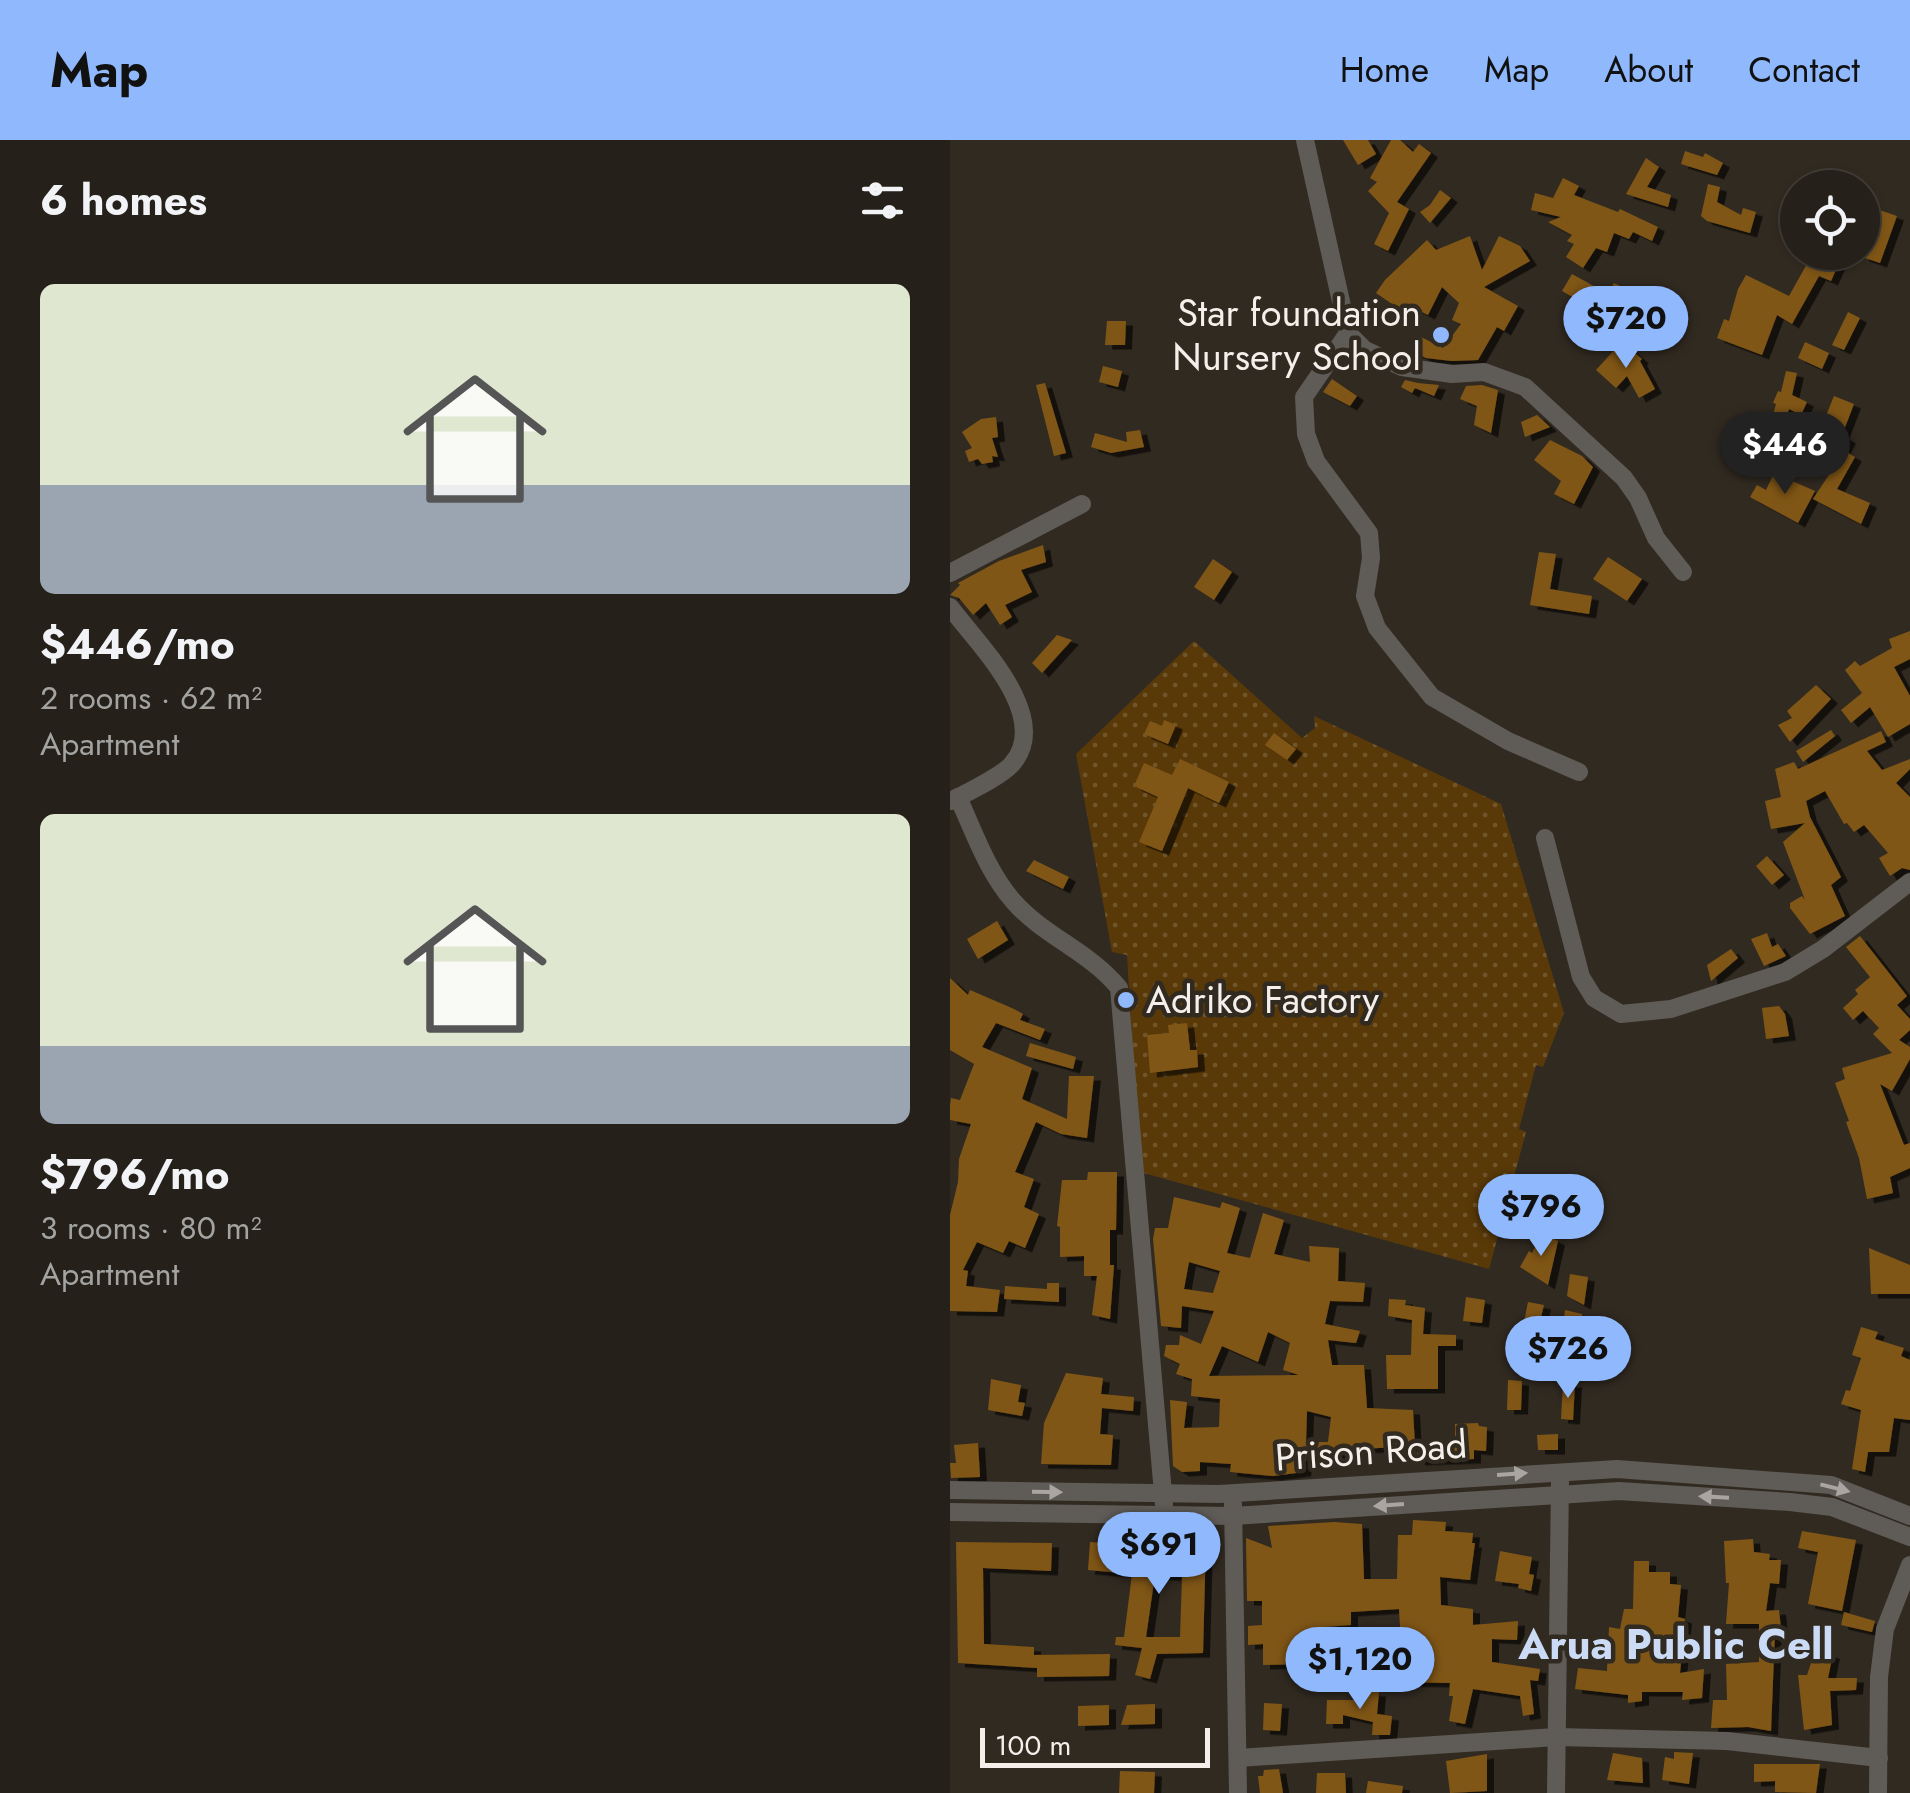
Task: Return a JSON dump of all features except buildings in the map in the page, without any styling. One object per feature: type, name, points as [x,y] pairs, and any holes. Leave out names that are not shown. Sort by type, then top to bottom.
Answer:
[{"type":"street","points":[[1305,140],[1348,333],[1381,360],[1402,367],[1452,374],[1479,370],[1525,387],[1624,478],[1656,538],[1683,572]]},
{"type":"street","points":[[1348,333],[1304,396],[1306,434],[1316,461],[1369,532],[1371,558],[1365,596],[1377,628],[1432,697],[1508,742],[1579,772]]},
{"type":"street","points":[[950,574],[1082,504]]},
{"type":"street","points":[[950,607],[1012,689],[1026,726],[1012,765],[954,799],[1015,903],[1097,965],[1118,988],[1165,1516]]},
{"type":"street","points":[[1546,838],[1581,977],[1594,998],[1621,1014],[1671,1009],[1785,972],[1823,949],[1910,882]]},
{"type":"street","name":"Prison Road","points":[[950,1490],[1232,1493],[1617,1469],[1831,1485],[1910,1516]]},
{"type":"street","points":[[1556,1793],[1560,1470]]},
{"type":"street","name":"Prison Road","points":[[950,1512],[1233,1516],[1619,1491],[1832,1507],[1910,1537]]},
{"type":"street","points":[[1232,1493],[1238,1793]]},
{"type":"street","points":[[1878,1793],[1879,1677],[1885,1628],[1910,1566]]},
{"type":"street","points":[[1238,1758],[1556,1737],[1727,1741],[1879,1758]]},
{"type":"shaded area","points":[[1194,641],[1302,738],[1315,728],[1314,716],[1501,804],[1564,1013],[1543,1067],[1536,1065],[1519,1129],[1526,1132],[1489,1269],[1140,1172],[1127,955],[1112,952],[1076,754]]},
{"type":"place","name":"Star foundation Nursery School","points":[[1441,335]]},
{"type":"place","name":"Adriko Factory","points":[[1126,1000]]},
{"type":"district","name":"Arua Public Cell","points":[[1676,1644]]}]
